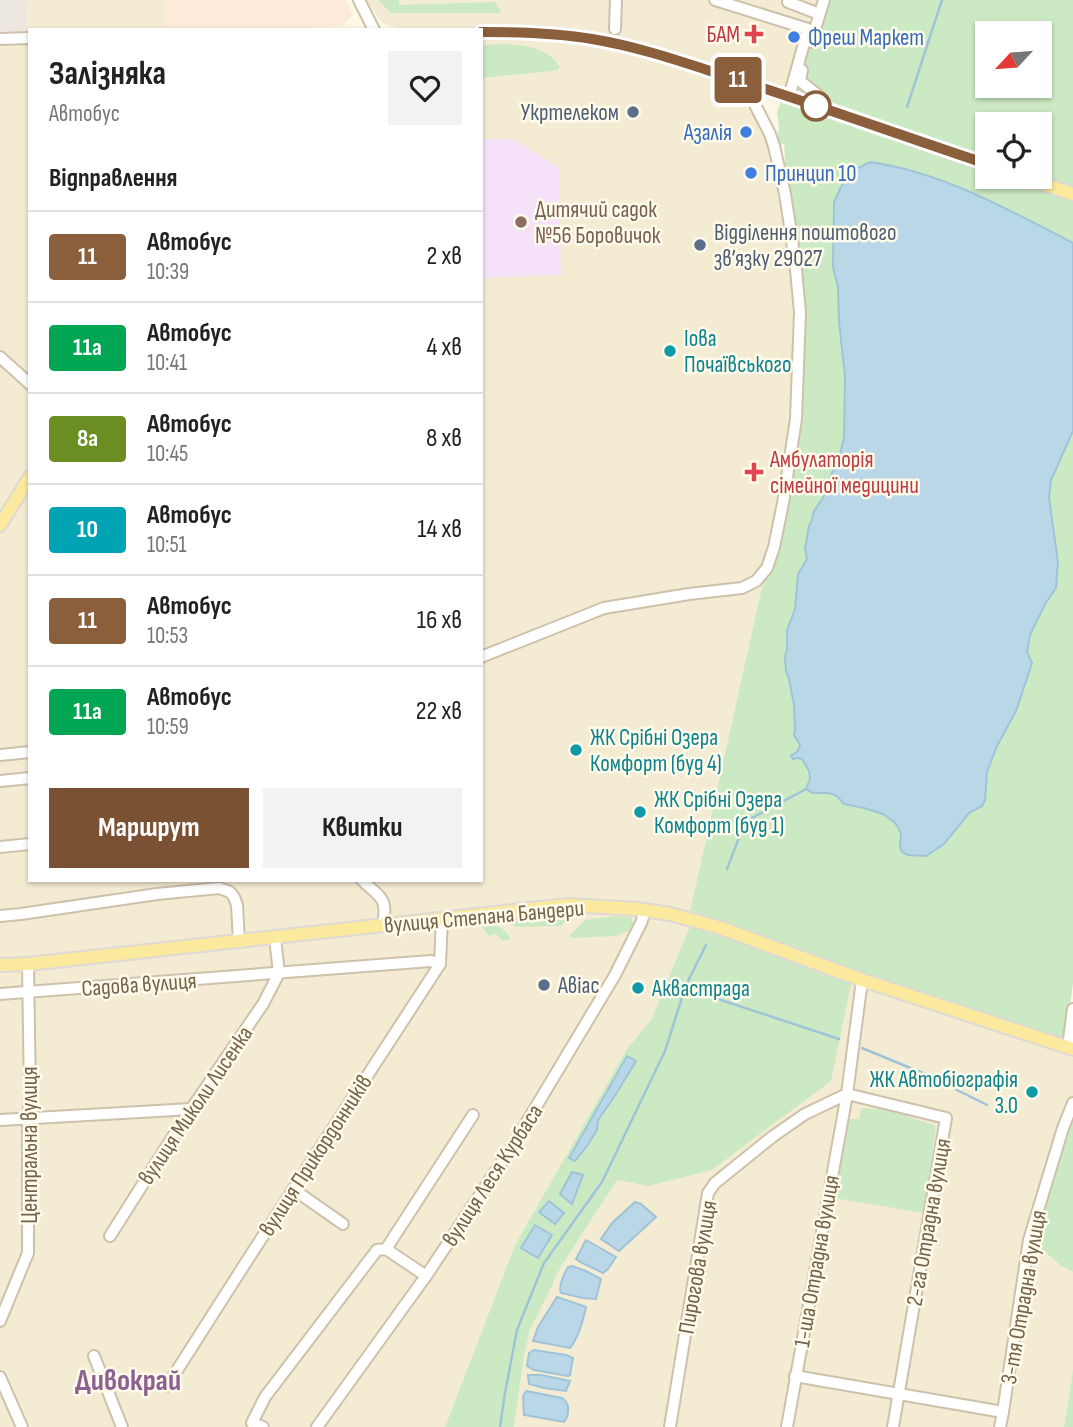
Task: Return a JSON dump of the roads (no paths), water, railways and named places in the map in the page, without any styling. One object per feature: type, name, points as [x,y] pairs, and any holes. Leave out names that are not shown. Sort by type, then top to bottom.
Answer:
[{"type":"main road","points":[[483,32],[552,34],[613,43],[649,52],[753,84],[975,160]]},
{"type":"main road","points":[[1052,187],[1073,194]]},
{"type":"main road","points":[[0,525],[28,480]]},
{"type":"main road","name":"вулиця Степана Бандери","points":[[0,965],[239,942],[568,905],[670,914],[721,928],[862,980],[1070,1048]]},
{"type":"street","points":[[359,0],[373,28]]},
{"type":"street","points":[[614,29],[616,0]]},
{"type":"street","points":[[715,0],[808,29]]},
{"type":"street","points":[[789,0],[788,2],[814,12]]},
{"type":"street","points":[[789,97],[808,29],[821,0]]},
{"type":"street","points":[[818,107],[819,96],[800,81],[821,0]]},
{"type":"street","points":[[0,38],[28,38]]},
{"type":"street","points":[[483,656],[604,608],[742,588],[756,581],[766,568],[781,515],[794,430],[800,312],[785,194],[771,134],[750,95],[753,84]]},
{"type":"street","points":[[0,357],[28,382]]},
{"type":"street","points":[[0,755],[28,752]]},
{"type":"street","points":[[0,781],[28,778]]},
{"type":"street","points":[[0,847],[28,844]]},
{"type":"street","points":[[364,882],[380,895],[385,910],[383,925]]},
{"type":"street","points":[[0,916],[219,888],[230,892],[237,905],[239,942]]},
{"type":"street","name":"вулиця Леся Курбаса","points":[[317,1427],[426,1276],[510,1150],[608,987],[645,911]]},
{"type":"street","points":[[440,964],[442,918]]},
{"type":"street","points":[[275,938],[279,973]]},
{"type":"street","name":"Садова вулиця","points":[[0,994],[431,961],[440,964]]},
{"type":"street","name":"Центральна вулиця","points":[[0,1321],[28,1253],[28,964]]},
{"type":"street","name":"вулиця Прикордонників","points":[[167,1386],[440,964]]},
{"type":"street","name":"вулиця Миколи Лисенка","points":[[110,1236],[263,1004],[279,973]]},
{"type":"street","name":"1-ша Отрадна вулиця","points":[[787,1427],[846,1094],[862,980]]},
{"type":"street","points":[[1070,1048],[1073,1009]]},
{"type":"street","name":"2-га Отрадна вулиця","points":[[846,1094],[946,1118],[893,1427]]},
{"type":"street","name":"Пирогова вулиця","points":[[670,1427],[708,1194],[715,1183],[805,1114],[846,1094]]},
{"type":"street","name":"3-тя Отрадна вулиця","points":[[1000,1427],[1028,1240],[1073,1103]]},
{"type":"street","points":[[0,1120],[192,1109]]},
{"type":"street","points":[[386,1249],[473,1115]]},
{"type":"street","points":[[293,1189],[343,1224]]},
{"type":"street","points":[[263,1427],[251,1423],[265,1397],[377,1250],[386,1249],[426,1276]]},
{"type":"street","points":[[94,1356],[121,1427]]},
{"type":"street","points":[[795,1376],[1003,1412]]},
{"type":"street","points":[[0,1377],[22,1427]]},
{"type":"water","points":[[870,162],[897,167],[949,183],[1073,243],[1073,431],[1051,480],[1049,498],[1058,562],[1056,588],[1030,635],[1027,652],[1032,663],[1016,711],[997,746],[987,772],[985,800],[982,806],[969,813],[944,844],[926,856],[902,852],[898,827],[883,814],[844,804],[837,796],[829,793],[813,793],[806,789],[810,779],[809,771],[802,759],[793,759],[791,756],[798,751],[800,745],[794,735],[794,705],[786,671],[787,630],[795,609],[798,574],[807,559],[805,549],[809,526],[814,511],[828,488],[844,438],[845,376],[838,287],[833,267],[834,202],[852,171]]},
{"type":"water","points":[[627,1056],[636,1061],[598,1120],[597,1130],[575,1161],[569,1158]]},
{"type":"water","points":[[572,1172],[583,1175],[572,1204],[560,1194]]},
{"type":"water","points":[[549,1201],[564,1213],[555,1224],[539,1212]]},
{"type":"water","points":[[635,1202],[656,1217],[619,1251],[601,1239],[612,1223]]},
{"type":"water","points":[[535,1225],[552,1235],[538,1258],[521,1248]]},
{"type":"water","points":[[586,1240],[616,1257],[603,1273],[576,1259]]},
{"type":"water","points":[[572,1266],[601,1279],[596,1299],[561,1293],[563,1276],[568,1267]]},
{"type":"water","points":[[557,1297],[586,1307],[578,1334],[570,1348],[533,1341],[538,1327]]},
{"type":"water","points":[[534,1350],[573,1358],[570,1375],[534,1370],[527,1366],[529,1353]]},
{"type":"water","points":[[528,1375],[570,1381],[566,1391],[544,1388],[529,1384]]},
{"type":"water","points":[[526,1391],[565,1400],[568,1409],[564,1422],[524,1415],[523,1396]]},
{"type":"waterway","points":[[907,107],[942,0]]},
{"type":"waterway","points":[[727,869],[742,830],[750,819],[806,789]]},
{"type":"waterway","points":[[500,1427],[517,1330],[544,1263],[602,1182],[665,1051],[686,985],[706,945]]},
{"type":"waterway","points":[[687,986],[839,1039]]},
{"type":"waterway","points":[[862,1048],[925,1074],[987,1105]]},
{"type":"place","name":"БАМ","points":[[754,34]]},
{"type":"place","name":"Фреш Маркет","points":[[794,37]]},
{"type":"place","name":"Укртелеком","points":[[633,112]]},
{"type":"place","name":"Азалія","points":[[746,132]]},
{"type":"place","name":"Принцип 10","points":[[751,173]]},
{"type":"place","name":"Дитячий садок №56 Боровичок","points":[[521,222]]},
{"type":"place","name":"Відділення поштового зв’язку 29027","points":[[700,245]]},
{"type":"place","name":"Іова Почаївського","points":[[670,351]]},
{"type":"place","name":"Амбулаторія сімейної медицини","points":[[754,472]]},
{"type":"place","name":"ЖК Срібні Озера Комфорт (буд 4)","points":[[576,750]]},
{"type":"place","name":"ЖК Срібні Озера Комфорт (буд 1)","points":[[640,812]]},
{"type":"place","name":"Авіас","points":[[544,985]]},
{"type":"place","name":"Аквастрада","points":[[638,988]]},
{"type":"place","name":"ЖК Автобіографія 3.0","points":[[1032,1092]]},
{"type":"district","name":"Дивокрай","points":[[128,1380]]}]
